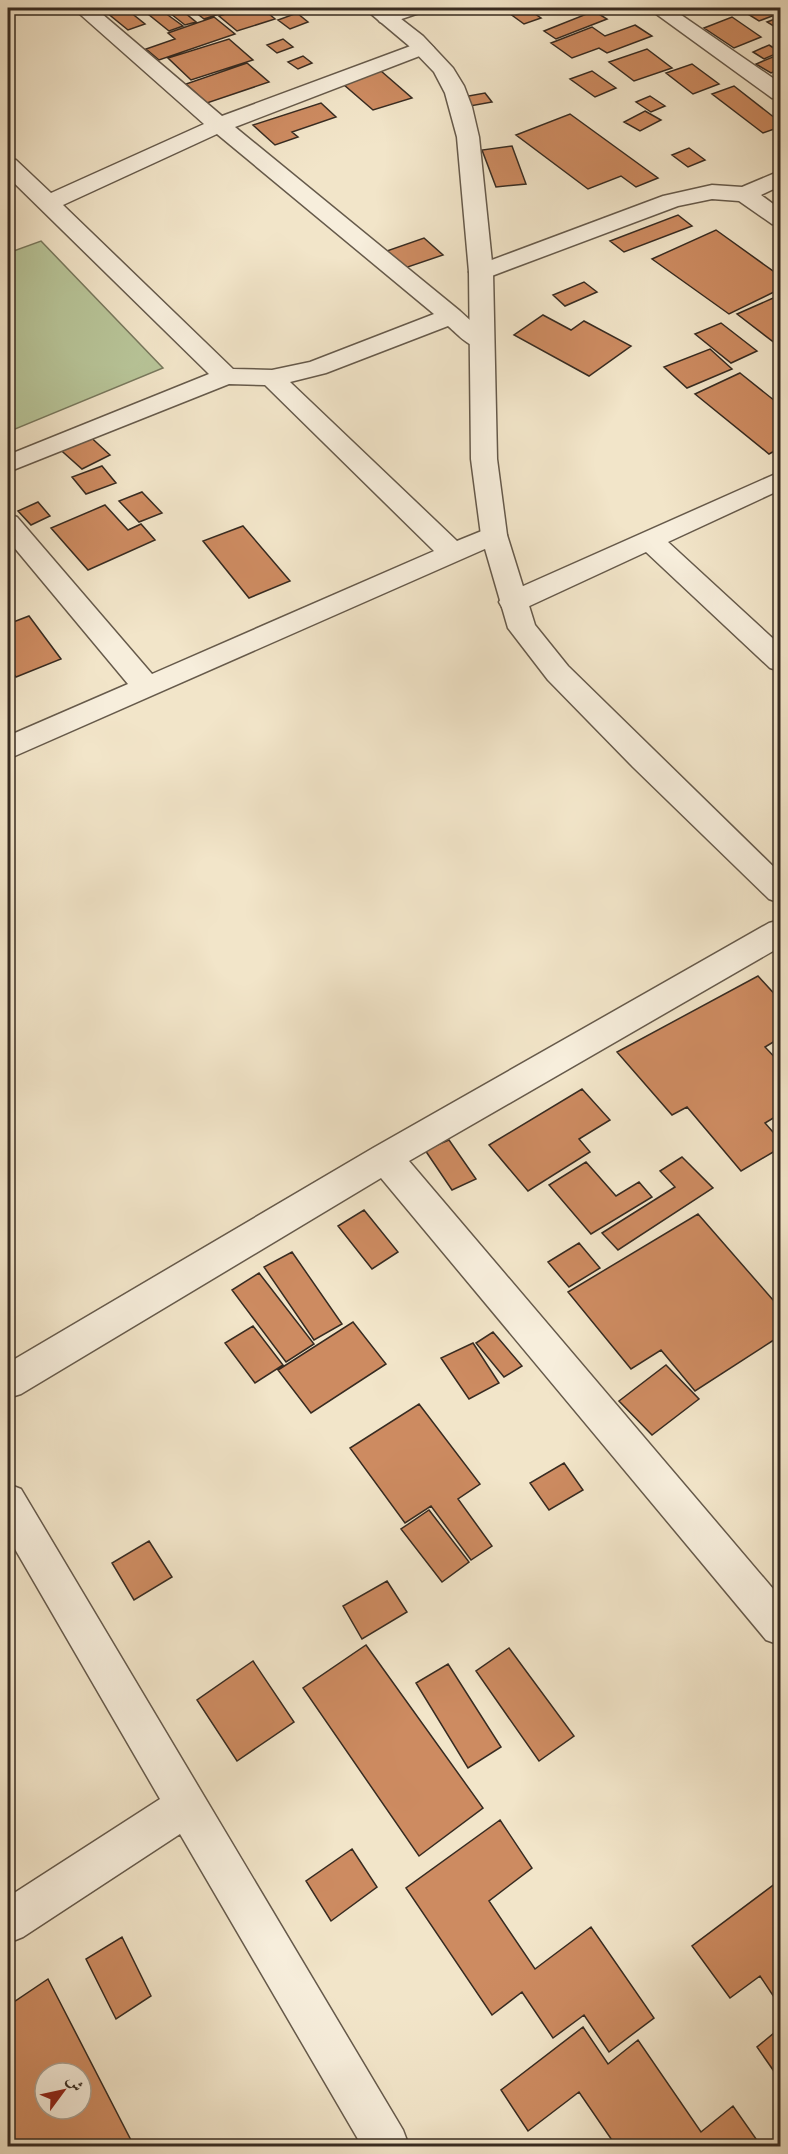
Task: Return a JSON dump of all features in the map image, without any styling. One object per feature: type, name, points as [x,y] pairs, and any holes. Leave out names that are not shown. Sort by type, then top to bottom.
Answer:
[{"type":"street","points":[[83,8],[219,125],[482,342]]},
{"type":"street","points":[[381,13],[415,8]]},
{"type":"street","points":[[658,8],[780,93]]},
{"type":"street","points":[[381,13],[423,48],[449,79],[460,106],[468,137],[481,273],[484,459],[494,535],[522,628],[558,673],[643,759],[780,891]]},
{"type":"street","points":[[50,203],[219,125],[423,48]]},
{"type":"street","points":[[8,165],[50,203],[226,376]]},
{"type":"street","points":[[481,273],[671,201],[712,192],[745,194],[780,178]]},
{"type":"street","points":[[745,194],[780,219]]},
{"type":"street","points":[[8,464],[226,376],[272,378],[317,368],[451,316]]},
{"type":"street","points":[[272,378],[453,553]]},
{"type":"street","points":[[513,602],[780,480]]},
{"type":"street","points":[[8,523],[147,687]]},
{"type":"street","points":[[8,748],[494,535]]},
{"type":"street","points":[[650,541],[780,662]]},
{"type":"street","points":[[8,1382],[385,1158],[780,932]]},
{"type":"street","points":[[385,1158],[780,1626]]},
{"type":"street","points":[[8,1502],[387,2146]]},
{"type":"street","points":[[8,1922],[186,1806]]},
{"type":"green space","points":[[41,241],[163,368],[8,432],[8,253]]},
{"type":"building","points":[[125,8],[145,24],[128,30],[106,12]]},
{"type":"building","points":[[179,8],[196,22],[185,25],[166,10]]},
{"type":"building","points":[[190,8],[238,8],[204,19]]},
{"type":"building","points":[[245,8],[262,8],[275,19],[237,31],[219,16]]},
{"type":"building","points":[[502,8],[526,8],[541,18],[524,24]]},
{"type":"building","points":[[738,8],[780,8],[780,13],[759,21]]},
{"type":"building","points":[[161,10],[183,26],[169,31],[148,14]]},
{"type":"building","points":[[594,11],[607,19],[556,39],[544,31]]},
{"type":"building","points":[[297,13],[308,22],[290,29],[278,20]]},
{"type":"building","points":[[214,17],[235,34],[159,60],[146,49],[175,39],[168,33]]},
{"type":"building","points":[[732,17],[761,37],[734,48],[704,28]]},
{"type":"building","points":[[780,17],[780,30],[767,22]]},
{"type":"building","points":[[635,25],[652,36],[607,53],[599,48],[572,58],[551,43],[592,27],[605,36]]},
{"type":"building","points":[[229,39],[253,60],[191,80],[168,58]]},
{"type":"building","points":[[283,39],[293,47],[277,53],[267,45]]},
{"type":"building","points":[[769,45],[780,52],[764,59],[753,52]]},
{"type":"building","points":[[647,49],[672,68],[634,81],[609,62]]},
{"type":"building","points":[[780,54],[780,69],[771,73],[756,64]]},
{"type":"building","points":[[303,56],[312,63],[298,69],[288,62]]},
{"type":"building","points":[[247,63],[269,82],[207,103],[186,84]]},
{"type":"building","points":[[692,64],[719,84],[693,94],[666,73]]},
{"type":"building","points":[[381,71],[412,98],[373,110],[343,84]]},
{"type":"building","points":[[592,71],[616,88],[595,97],[570,79]]},
{"type":"building","points":[[734,86],[780,122],[780,127],[763,133],[712,94]]},
{"type":"building","points":[[485,93],[492,102],[470,106],[463,97]]},
{"type":"building","points":[[650,96],[665,106],[651,112],[636,102]]},
{"type":"building","points":[[321,103],[336,117],[292,132],[298,137],[275,145],[253,125]]},
{"type":"building","points":[[645,111],[661,120],[640,131],[624,122]]},
{"type":"building","points":[[570,114],[658,178],[636,187],[621,176],[588,189],[516,135]]},
{"type":"building","points":[[512,146],[526,184],[496,187],[482,150]]},
{"type":"building","points":[[689,148],[705,160],[688,167],[672,155]]},
{"type":"building","points":[[678,215],[692,226],[624,252],[610,241]]},
{"type":"building","points":[[716,230],[780,276],[780,289],[729,314],[652,259]]},
{"type":"building","points":[[424,238],[443,255],[399,270],[381,253]]},
{"type":"building","points":[[584,282],[597,292],[565,306],[553,295]]},
{"type":"building","points":[[780,295],[780,347],[737,314]]},
{"type":"building","points":[[543,315],[571,330],[584,321],[631,346],[589,376],[514,335]]},
{"type":"building","points":[[721,323],[757,351],[731,363],[695,334]]},
{"type":"building","points":[[710,349],[732,369],[687,388],[664,367]]},
{"type":"building","points":[[740,373],[780,405],[780,448],[769,454],[695,394]]},
{"type":"building","points":[[84,431],[110,455],[82,469],[55,445]]},
{"type":"building","points":[[102,466],[116,483],[86,494],[72,477]]},
{"type":"building","points":[[142,492],[162,513],[139,522],[119,501]]},
{"type":"building","points":[[38,502],[50,516],[31,525],[18,511]]},
{"type":"building","points":[[105,505],[128,530],[141,524],[155,540],[88,570],[51,528]]},
{"type":"building","points":[[243,526],[290,581],[249,598],[203,541]]},
{"type":"building","points":[[29,616],[61,659],[16,677],[8,666],[8,624]]},
{"type":"building","points":[[758,976],[780,1000],[780,1038],[765,1047],[780,1063],[780,1114],[765,1123],[780,1140],[780,1148],[741,1171],[687,1107],[672,1115],[617,1052]]},
{"type":"building","points":[[582,1089],[610,1120],[579,1139],[590,1152],[528,1191],[489,1145]]},
{"type":"building","points":[[449,1140],[476,1179],[452,1190],[425,1150]]},
{"type":"building","points":[[682,1157],[713,1188],[618,1250],[602,1233],[675,1187],[660,1171]]},
{"type":"building","points":[[586,1162],[616,1196],[639,1182],[652,1197],[591,1234],[549,1185]]},
{"type":"building","points":[[364,1210],[398,1252],[372,1269],[338,1226]]},
{"type":"building","points":[[698,1214],[780,1308],[780,1336],[695,1391],[661,1350],[631,1369],[568,1292]]},
{"type":"building","points":[[579,1243],[600,1268],[569,1287],[548,1262]]},
{"type":"building","points":[[292,1252],[342,1324],[314,1340],[264,1267]]},
{"type":"building","points":[[259,1273],[314,1344],[286,1362],[232,1290]]},
{"type":"building","points":[[353,1322],[386,1364],[311,1413],[278,1370]]},
{"type":"building","points":[[253,1326],[283,1365],[255,1383],[225,1343]]},
{"type":"building","points":[[493,1332],[522,1366],[504,1377],[476,1343]]},
{"type":"building","points":[[473,1343],[499,1383],[469,1399],[441,1358]]},
{"type":"building","points":[[666,1365],[699,1399],[652,1435],[619,1401]]},
{"type":"building","points":[[419,1404],[480,1484],[458,1499],[492,1546],[471,1560],[431,1506],[405,1523],[350,1448]]},
{"type":"building","points":[[564,1463],[583,1490],[549,1510],[530,1483]]},
{"type":"building","points":[[429,1510],[469,1562],[442,1582],[401,1529]]},
{"type":"building","points":[[149,1541],[172,1577],[134,1600],[112,1563]]},
{"type":"building","points":[[387,1581],[407,1612],[362,1639],[343,1606]]},
{"type":"building","points":[[366,1645],[483,1808],[419,1856],[303,1688]]},
{"type":"building","points":[[509,1648],[574,1736],[539,1761],[476,1671]]},
{"type":"building","points":[[253,1661],[294,1722],[237,1761],[197,1700]]},
{"type":"building","points":[[448,1664],[501,1747],[468,1768],[416,1683]]},
{"type":"building","points":[[500,1820],[532,1868],[489,1901],[535,1969],[591,1927],[654,2018],[609,2052],[584,2015],[553,2038],[522,1992],[492,2015],[406,1888]]},
{"type":"building","points":[[352,1849],[377,1887],[331,1921],[306,1881]]},
{"type":"building","points":[[780,1880],[780,2006],[760,1976],[730,1998],[692,1946]]},
{"type":"building","points":[[122,1937],[151,1996],[116,2019],[86,1959]]},
{"type":"building","points":[[48,1979],[90,2061],[33,2061],[33,2121],[93,2121],[93,2066],[134,2146],[15,2146],[8,2131],[8,2006]]},
{"type":"building","points":[[583,2027],[608,2064],[638,2040],[701,2132],[733,2106],[761,2146],[616,2146],[579,2092],[528,2131],[501,2090]]},
{"type":"building","points":[[780,2028],[780,2080],[757,2047]]}]
